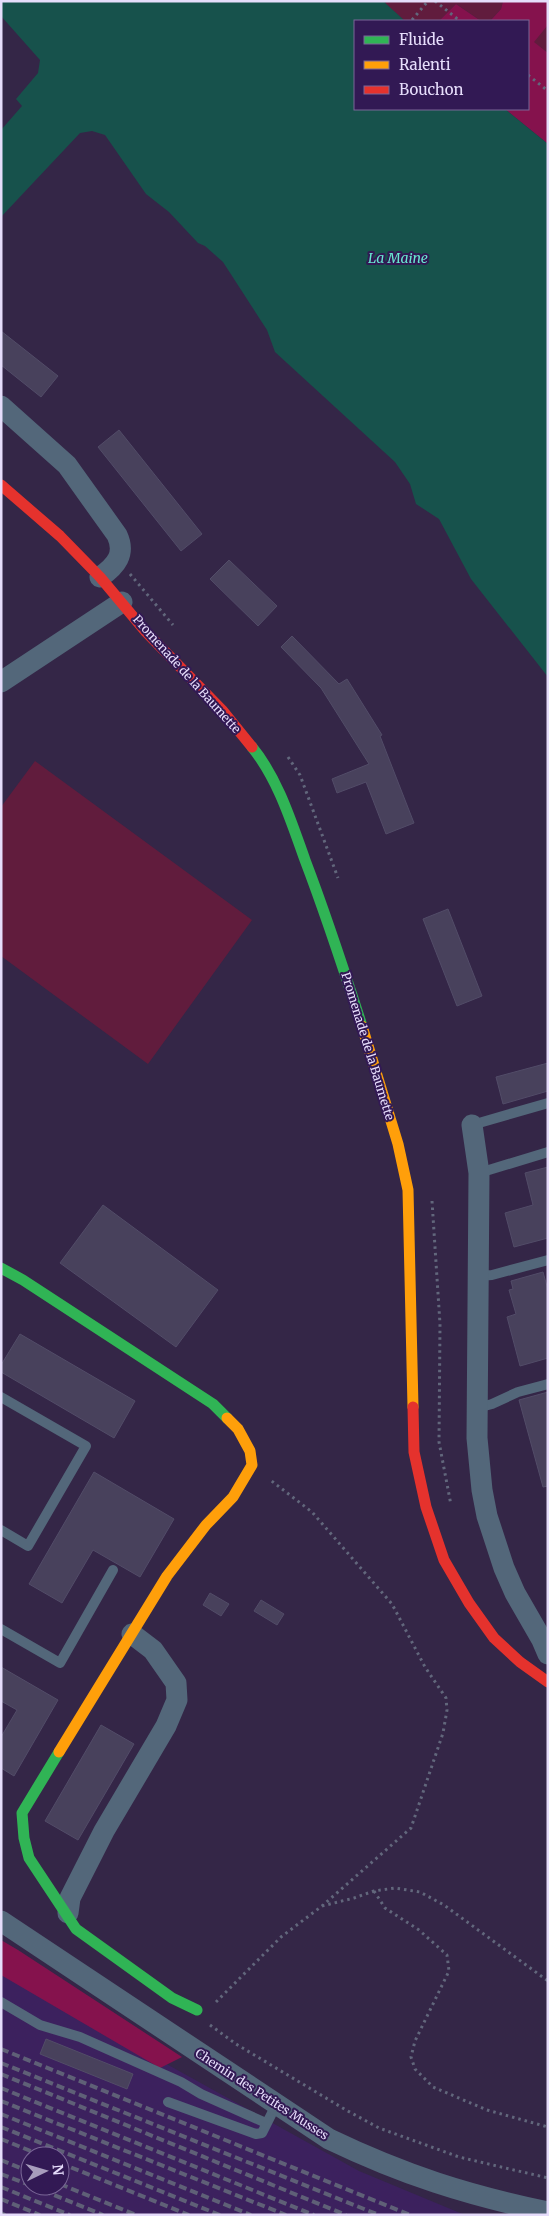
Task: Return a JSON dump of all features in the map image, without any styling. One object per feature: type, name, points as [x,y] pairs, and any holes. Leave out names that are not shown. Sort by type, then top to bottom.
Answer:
[{"type":"street","points":[[1,406],[67,465],[117,535],[121,548],[118,560],[115,566],[100,577]]},
{"type":"street","name":"Promenade de la Baumette","points":[[1,484],[60,536],[100,577],[146,632],[222,710],[263,761],[288,813],[312,873],[337,946],[398,1144],[408,1190],[414,1452],[426,1507],[444,1560],[469,1603],[494,1638],[548,1682]]},
{"type":"street","points":[[1,682],[122,602]]},
{"type":"street","points":[[472,1125],[479,1173],[477,1408],[479,1464],[488,1516],[507,1576],[545,1647],[526,1666]]},
{"type":"street","points":[[1,1268],[23,1280],[213,1404],[238,1429],[250,1451],[252,1465],[233,1497],[206,1525],[167,1576],[22,1813],[24,1838],[29,1858],[68,1913],[76,1928],[102,1949],[172,1998],[196,2010]]},
{"type":"street","points":[[68,1913],[70,1898],[74,1889],[104,1831],[166,1726],[177,1700],[176,1683],[159,1658],[153,1650],[132,1634]]},
{"type":"street","name":"Chemin des Petites Musses","points":[[1,1921],[28,1938],[271,2114],[415,2177],[482,2197],[548,2212]]},
{"type":"lane","points":[[472,1125],[548,1103]]},
{"type":"lane","points":[[479,1173],[548,1152]]},
{"type":"lane","points":[[478,1276],[492,1275],[548,1260]]},
{"type":"lane","points":[[477,1408],[492,1404],[518,1392],[548,1384]]},
{"type":"lane","points":[[1,1397],[86,1446],[28,1546],[1,1530]]},
{"type":"lane","points":[[1,1629],[60,1663],[113,1570]]},
{"type":"lane","points":[[1,2002],[40,2025],[80,2037],[181,2082],[201,2094],[271,2114],[262,2133],[256,2134],[168,2102]]},
{"type":"path","points":[[412,20],[428,1]]},
{"type":"path","points":[[435,1],[459,20]]},
{"type":"path","points":[[529,77],[548,92]]},
{"type":"path","points":[[252,1465],[312,1512],[392,1604],[425,1667],[446,1698],[447,1710],[443,1733],[411,1828],[322,1906],[281,1937],[216,2002],[196,2010],[209,2024],[236,2044],[346,2110],[380,2128],[459,2157],[548,2178]]},
{"type":"path","points":[[322,1906],[374,1891],[395,1888],[420,1892],[444,1905],[548,1981]]},
{"type":"path","points":[[374,1891],[385,1908],[419,1930],[447,1955],[449,1971],[416,2041],[411,2057],[415,2069],[432,2087],[487,2110],[548,2127]]},
{"type":"shaded area","points":[[387,1],[503,1],[501,9],[491,20],[480,20],[456,4],[440,20],[404,20],[385,4]]},
{"type":"shaded area","points":[[503,1],[548,1],[548,25],[534,42],[548,53],[548,144],[506,110],[529,110],[529,20],[491,20],[501,9]]},
{"type":"shaded area","points":[[456,4],[480,20],[440,20]]},
{"type":"shaded area","points":[[548,25],[548,53],[533,42]]},
{"type":"shaded area","points":[[35,761],[252,920],[148,1064],[1,956],[1,807]]},
{"type":"shaded area","points":[[1,1940],[182,2057],[160,2068],[1,1975]]},
{"type":"shaded area","points":[[1,1972],[359,2171],[465,2215],[1,2215]]},
{"type":"water","name":"La Maine","points":[[1,1],[383,1],[404,20],[354,20],[354,110],[506,110],[548,144],[548,677],[471,579],[439,519],[416,504],[410,484],[395,462],[275,352],[267,330],[223,262],[205,246],[198,243],[169,212],[146,194],[105,135],[92,131],[80,133],[1,217],[1,130],[22,106],[16,99],[38,73],[40,60],[1,16]]},
{"type":"building","points":[[1,331],[58,376],[41,397],[1,365]]},
{"type":"building","points":[[119,430],[202,534],[181,551],[98,447]]},
{"type":"building","points":[[229,560],[277,606],[258,626],[210,579]]},
{"type":"building","points":[[292,636],[339,684],[347,679],[382,735],[380,736],[414,823],[386,834],[366,782],[337,793],[332,779],[369,764],[321,688],[281,647]]},
{"type":"building","points":[[448,909],[482,996],[457,1006],[423,919]]},
{"type":"building","points":[[548,1063],[548,1091],[503,1104],[496,1077]]},
{"type":"building","points":[[548,1167],[548,1238],[514,1247],[505,1213],[533,1205],[525,1173]]},
{"type":"building","points":[[103,1205],[218,1290],[176,1347],[60,1263]]},
{"type":"building","points":[[543,1272],[548,1290],[548,1358],[520,1366],[507,1317],[516,1314],[509,1290],[513,1289],[511,1281]]},
{"type":"building","points":[[20,1334],[135,1401],[114,1438],[1,1372],[1,1365]]},
{"type":"building","points":[[548,1392],[548,1486],[543,1487],[519,1400]]},
{"type":"building","points":[[94,1472],[174,1519],[140,1577],[93,1550],[62,1603],[29,1584]]},
{"type":"building","points":[[210,1593],[229,1604],[221,1616],[203,1605]]},
{"type":"building","points":[[261,1600],[284,1614],[277,1625],[254,1611]]},
{"type":"building","points":[[1,1667],[58,1700],[14,1776],[1,1768],[1,1737],[17,1710],[1,1701]]},
{"type":"building","points":[[101,1725],[134,1744],[78,1840],[45,1821]]},
{"type":"building","points":[[46,2039],[133,2074],[127,2089],[40,2054]]},
{"type":"railway","points":[[1,2049],[410,2215]]},
{"type":"railway","points":[[1,2063],[379,2215]]},
{"type":"railway","points":[[1,2074],[346,2215]]},
{"type":"railway","points":[[1,2088],[314,2215]]},
{"type":"railway","points":[[1,2101],[286,2215]]},
{"type":"railway","points":[[1,2114],[251,2215]]},
{"type":"railway","points":[[1,2127],[220,2215]]},
{"type":"railway","points":[[1,2139],[20,2147]]},
{"type":"railway","points":[[1,2160],[20,2168]]},
{"type":"railway","points":[[70,2167],[189,2215]]},
{"type":"railway","points":[[1,2174],[20,2181]]},
{"type":"railway","points":[[1,2187],[70,2215]]},
{"type":"railway","points":[[70,2188],[136,2215]]},
{"type":"railway","points":[[56,2196],[103,2215]]},
{"type":"railway","points":[[1,2199],[40,2215]]},
{"type":"railway","points":[[1,2213],[5,2215]]},
{"type":"traffic: fast","points":[[252,747],[277,787],[289,816],[328,922],[362,1026]]},
{"type":"traffic: fast","points":[[1,1268],[23,1280],[213,1404],[227,1418]]},
{"type":"traffic: fast","points":[[59,1752],[22,1813],[24,1838],[29,1858],[76,1929],[172,1998],[197,2010]]},
{"type":"traffic: slow","points":[[362,1026],[398,1144],[408,1190],[413,1407]]},
{"type":"traffic: slow","points":[[59,1752],[167,1576],[206,1525],[233,1497],[252,1465],[250,1451],[238,1429],[227,1418]]},
{"type":"traffic: jam","points":[[1,485],[60,536],[100,577],[146,632],[222,710],[252,747]]},
{"type":"traffic: jam","points":[[413,1407],[414,1452],[426,1507],[444,1560],[469,1603],[494,1638],[520,1662],[548,1682]]}]
